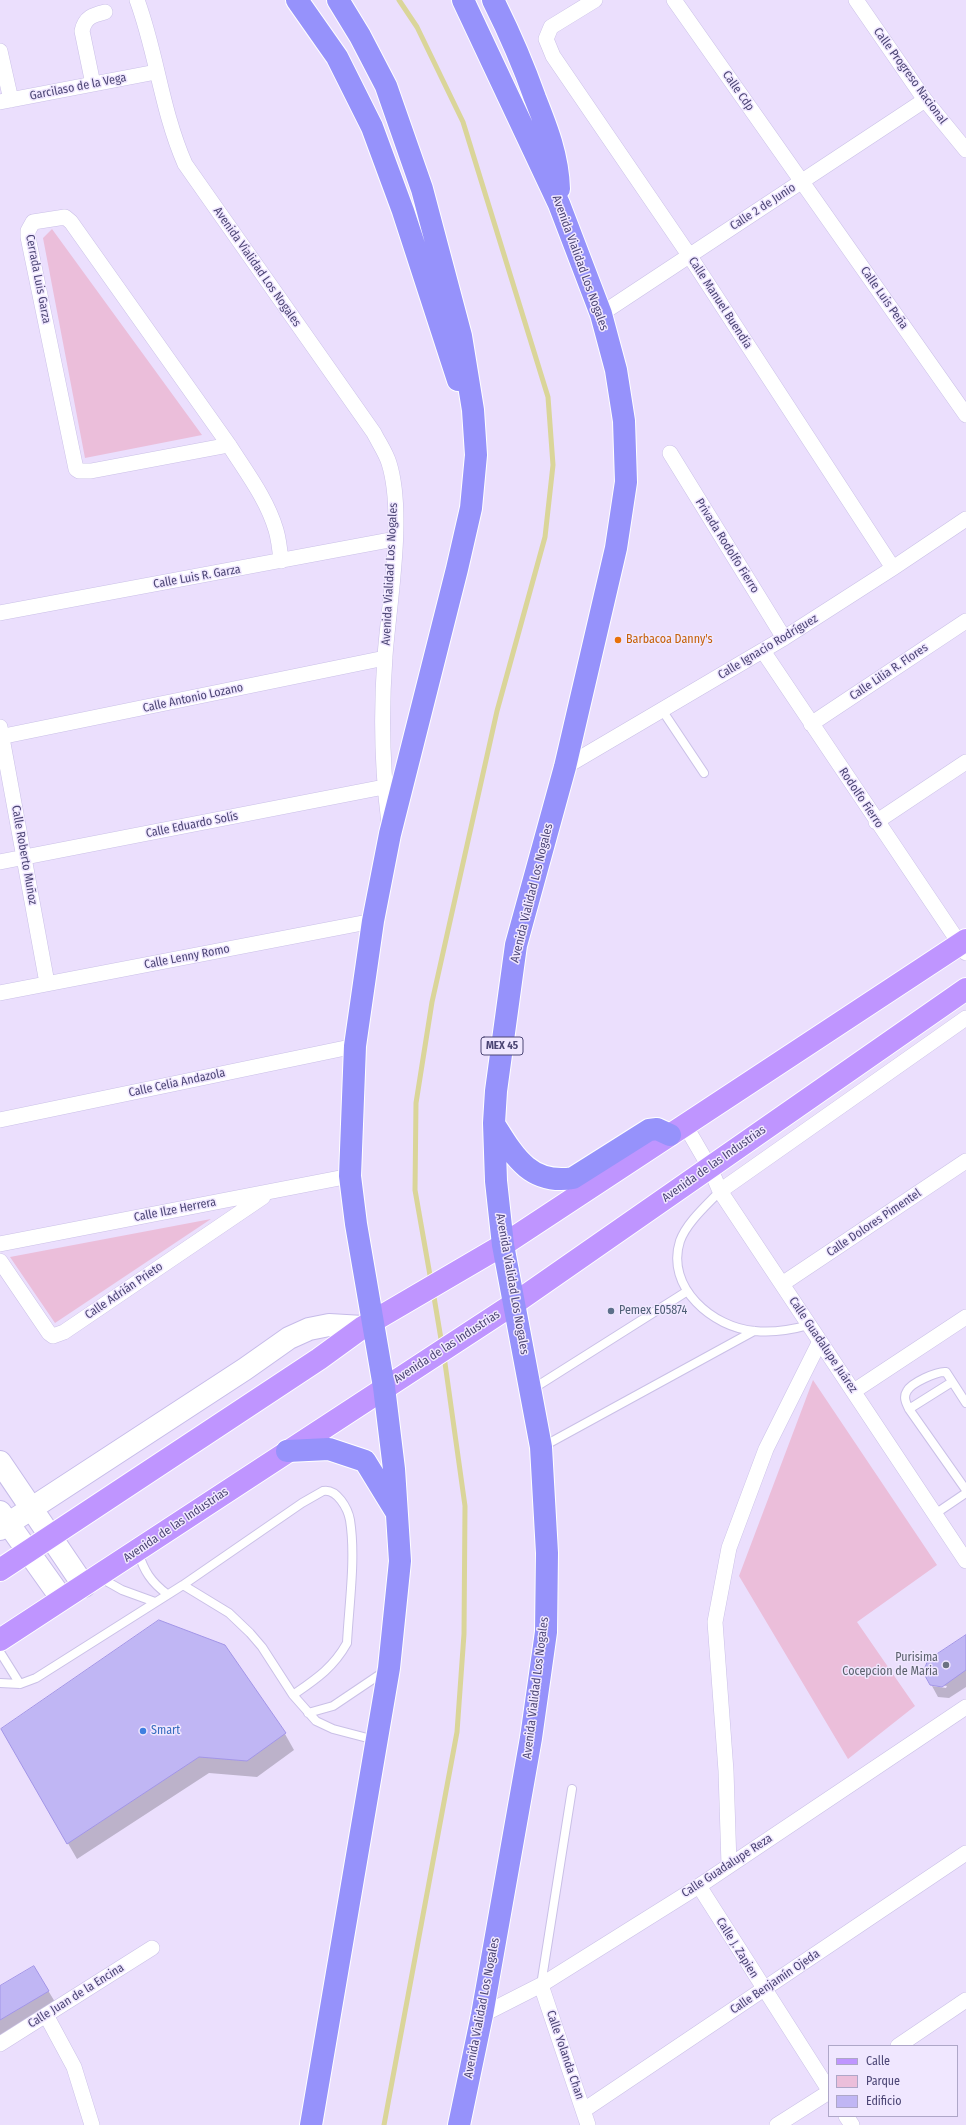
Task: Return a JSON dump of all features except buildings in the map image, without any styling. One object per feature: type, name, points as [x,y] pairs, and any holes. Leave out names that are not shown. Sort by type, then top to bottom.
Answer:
[{"type":"highway","points":[[298,0],[337,57],[372,126],[403,211],[454,372],[473,410]]},
{"type":"highway","name":"Avenida Vialidad Los Nogales","points":[[311,2125],[390,1668],[400,1561],[384,1388],[367,1324],[350,1176],[355,1046],[373,921],[390,834],[429,688],[471,508],[476,455],[473,410],[461,336],[422,189],[386,86],[338,0]]},
{"type":"highway","name":"Avenida Vialidad Los Nogales","points":[[459,2125],[482,2016],[531,1738],[546,1632],[547,1553],[541,1447],[503,1245],[496,1181],[494,1124],[496,1091],[516,945],[565,767],[616,548],[626,482],[624,421],[616,370],[601,314],[559,204],[463,0]]},
{"type":"highway","points":[[493,0],[516,45],[550,136],[558,170],[559,204]]},
{"type":"highway","points":[[494,1124],[515,1157],[530,1170],[544,1178],[562,1180],[573,1178],[649,1130],[678,1130]]},
{"type":"highway","points":[[287,1451],[329,1449],[365,1461],[396,1512]]},
{"type":"main road","points":[[0,1570],[319,1359],[367,1324],[503,1245],[678,1130],[964,946]]},
{"type":"main road","name":"Avenida de las Industrias","points":[[0,1640],[138,1551],[287,1451],[384,1388],[426,1363],[710,1168],[966,989]]},
{"type":"street","name":"Avenida Vialidad Los Nogales","points":[[137,0],[148,29],[156,72],[172,134],[185,164],[374,433],[389,463],[395,496],[395,539],[385,658],[384,787],[390,834]]},
{"type":"street","name":"Calle Manuel Buendía","points":[[595,0],[551,27],[546,39],[553,56],[689,255],[893,568]]},
{"type":"street","name":"Calle Cdp","points":[[674,0],[802,182]]},
{"type":"street","name":"Calle Progreso Nacional","points":[[856,0],[925,100],[966,150]]},
{"type":"street","points":[[93,84],[82,31],[84,23],[88,19],[105,12]]},
{"type":"street","points":[[0,50],[5,101]]},
{"type":"street","name":"Garcilaso de la Vega","points":[[5,101],[156,72]]},
{"type":"street","name":"Calle 2 de Junio","points":[[601,314],[925,100]]},
{"type":"street","name":"Calle Luis Peña","points":[[802,182],[966,415]]},
{"type":"street","name":"Cerrada Luis Garza","points":[[229,445],[91,471],[79,472],[76,469],[28,237],[28,231],[33,222],[59,218],[69,219],[229,445],[267,506],[276,531],[282,561]]},
{"type":"street","name":"Privada Rodolfo Fierro","points":[[670,454],[784,638]]},
{"type":"street","name":"Calle Ignacio Rodríguez","points":[[565,767],[763,651],[893,568],[966,519]]},
{"type":"street","name":"Calle Luis R. Garza","points":[[0,613],[395,539]]},
{"type":"street","name":"Calle Lilia R. Flores","points":[[811,724],[966,620]]},
{"type":"street","name":"Rodolfo Fierro","points":[[763,651],[876,822],[964,946]]},
{"type":"street","name":"Calle Antonio Lozano","points":[[1,734],[385,658]]},
{"type":"street","name":"Calle Roberto Muñoz","points":[[1,734],[47,984]]},
{"type":"street","points":[[876,822],[966,762]]},
{"type":"street","name":"Calle Eduardo Solís","points":[[0,862],[384,787]]},
{"type":"street","name":"Calle Lenny Romo","points":[[0,993],[373,921]]},
{"type":"street","name":"Avenida de las Industrias","points":[[720,1191],[966,1018]]},
{"type":"street","name":"Calle Celia Andazola","points":[[0,1120],[355,1046]]},
{"type":"street","name":"Calle Guadalupe Juárez","points":[[678,1130],[710,1168],[720,1191],[966,1560]]},
{"type":"street","name":"Calle Dolores Pimentel","points":[[782,1284],[966,1161]]},
{"type":"street","name":"Calle Ilze Herrera","points":[[0,1244],[350,1176]]},
{"type":"street","name":"Calle Adrián Prieto","points":[[0,1261],[49,1333],[53,1336],[64,1332],[270,1192]]},
{"type":"street","points":[[854,1391],[966,1317]]},
{"type":"street","points":[[62,1599],[28,1552],[3,1521],[31,1508],[245,1369],[289,1338],[309,1329],[329,1325],[367,1324]]},
{"type":"street","points":[[730,1865],[726,1771],[715,1622],[729,1548],[766,1449],[820,1341]]},
{"type":"street","points":[[0,1462],[51,1536],[91,1581]]},
{"type":"street","name":"Calle Guadalupe Reza","points":[[482,2016],[541,1985],[699,1886],[966,1707]]},
{"type":"street","name":"Calle Benjamín Ojeda","points":[[584,2110],[966,1853]]},
{"type":"street","name":"Calle J. Zapien","points":[[699,1886],[763,1990],[828,2089]]},
{"type":"street","name":"Calle Juan de la Encina","points":[[0,2044],[152,1948]]},
{"type":"street","name":"Calle Yolanda Chan","points":[[541,1985],[588,2125]]},
{"type":"street","points":[[899,2045],[966,2000]]},
{"type":"street","points":[[46,2015],[74,2067],[92,2125]]},
{"type":"street","points":[[777,2125],[828,2092]]},
{"type":"lane","points":[[662,710],[704,772]]},
{"type":"lane","points":[[720,1191],[696,1216],[681,1239],[678,1252],[678,1267],[686,1292],[708,1314],[732,1325],[754,1331],[780,1332],[809,1325]]},
{"type":"lane","points":[[531,1390],[686,1292]]},
{"type":"lane","points":[[541,1447],[754,1331]]},
{"type":"lane","points":[[935,1514],[966,1492],[909,1409],[905,1401],[907,1389],[935,1372],[946,1372],[966,1403]]},
{"type":"lane","points":[[909,1409],[952,1382]]},
{"type":"lane","points":[[0,1683],[20,1684],[46,1672],[183,1585],[302,1503],[323,1491],[334,1493],[342,1501],[350,1519],[352,1554],[347,1643],[340,1655],[325,1673],[293,1695]]},
{"type":"lane","points":[[138,1551],[144,1570],[154,1584],[167,1594]]},
{"type":"lane","points":[[91,1581],[155,1602]]},
{"type":"lane","points":[[183,1585],[238,1620],[262,1647],[293,1695],[320,1725],[378,1741]]},
{"type":"lane","points":[[0,1652],[20,1684]]},
{"type":"lane","points":[[308,1713],[332,1706],[390,1668]]},
{"type":"lane","points":[[541,1985],[572,1789]]},
{"type":"green space","points":[[52,229],[202,435],[85,458],[43,238]]},
{"type":"green space","points":[[211,1219],[55,1323],[10,1257]]},
{"type":"green space","points":[[813,1380],[937,1565],[857,1622],[915,1706],[848,1759],[739,1576]]},
{"type":"waterway","points":[[399,0],[417,27],[463,122],[548,397],[553,465],[545,537],[497,711],[432,1002],[416,1103],[415,1190],[431,1281]]},
{"type":"waterway","points":[[433,1291],[442,1345]]},
{"type":"waterway","points":[[384,2125],[457,1732],[464,1634],[465,1506],[444,1356]]},
{"type":"place","name":"Barbacoa Danny's","points":[[618,640]]},
{"type":"place","name":"Pemex E05874","points":[[611,1311]]},
{"type":"place","name":"Purisima Cocepcion de Maria","points":[[946,1665]]},
{"type":"place","name":"Smart","points":[[143,1731]]}]
